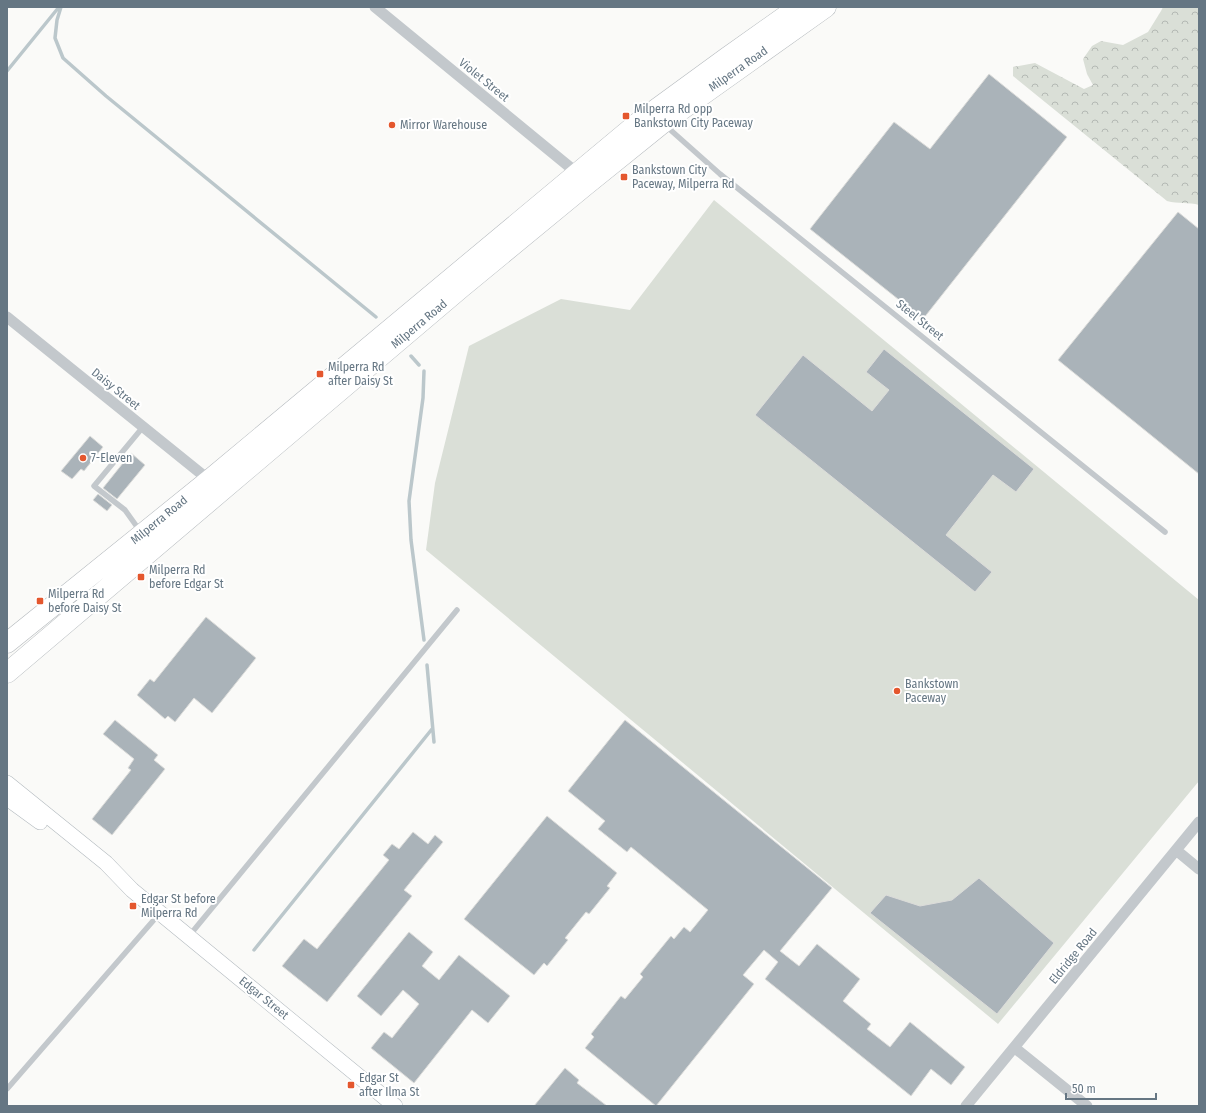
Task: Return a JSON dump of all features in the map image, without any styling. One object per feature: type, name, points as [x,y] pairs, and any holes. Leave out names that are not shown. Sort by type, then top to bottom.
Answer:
[{"type":"highway","name":"Milperra Road","points":[[7,643],[209,480],[640,120],[798,7]]},
{"type":"highway","name":"Milperra Road","points":[[7,673],[461,288],[663,123],[826,7]]},
{"type":"main road","name":"Edgar Street","points":[[7,783],[106,863],[132,890],[395,1106]]},
{"type":"main road","name":"Edgar Street","points":[[7,798],[36,819],[108,877],[132,890]]},
{"type":"street","name":"Violet Street","points":[[376,7],[577,173]]},
{"type":"street","name":"Daisy Street","points":[[7,317],[209,480]]},
{"type":"street","name":"Eldridge Road","points":[[966,1106],[1199,822]]},
{"type":"street","points":[[1176,850],[1199,869]]},
{"type":"street","points":[[1015,1048],[1087,1106]]},
{"type":"lane","name":"Steel Street","points":[[663,123],[720,174],[1165,532]]},
{"type":"lane","points":[[142,534],[125,510],[94,486],[143,427]]},
{"type":"lane","points":[[189,936],[457,610]]},
{"type":"lane","points":[[7,1089],[161,913]]},
{"type":"green space","points":[[1163,7],[1199,7],[1199,205],[1167,201],[1013,76],[1013,67],[1035,63],[1084,89],[1093,85],[1087,74],[1083,59],[1092,46],[1101,41],[1123,45],[1148,32]]},
{"type":"green space","name":"Bankstown Paceway","points":[[714,200],[1199,600],[1199,781],[998,1024],[426,550],[435,483],[469,346],[561,299],[630,310]]},
{"type":"building","points":[[989,74],[1067,137],[923,319],[810,229],[894,122],[930,149]]},
{"type":"building","points":[[1178,212],[1199,229],[1199,474],[1058,360]]},
{"type":"building","points":[[884,349],[1034,469],[1016,492],[993,475],[946,535],[992,572],[975,592],[755,415],[803,355],[872,411],[889,390],[866,372]]},
{"type":"building","name":"7-Eleven","points":[[90,436],[103,447],[84,471],[81,469],[72,479],[61,471]]},
{"type":"building","name":"7-Eleven","points":[[131,453],[145,465],[117,499],[103,488]]},
{"type":"building","points":[[98,494],[112,505],[107,511],[93,500]]},
{"type":"building","points":[[206,617],[256,658],[212,713],[194,698],[175,722],[168,716],[165,719],[137,695],[150,679],[154,682]]},
{"type":"building","points":[[115,720],[158,755],[154,760],[165,769],[112,835],[92,819],[131,770],[128,768],[134,759],[103,734]]},
{"type":"building","points":[[625,720],[832,888],[780,951],[799,966],[817,944],[860,979],[843,1001],[871,1024],[867,1029],[890,1047],[910,1022],[965,1067],[951,1085],[931,1069],[911,1096],[765,979],[778,962],[764,950],[743,975],[754,984],[656,1106],[585,1048],[594,1037],[591,1034],[621,996],[625,999],[643,977],[640,974],[671,936],[674,939],[684,927],[690,932],[708,910],[631,847],[627,852],[598,829],[605,821],[568,791]]},
{"type":"building","points":[[547,816],[617,873],[607,886],[610,888],[589,914],[586,912],[565,938],[568,940],[547,966],[544,963],[534,975],[464,919]]},
{"type":"building","points":[[413,832],[428,844],[435,835],[443,842],[404,890],[412,896],[327,1002],[282,966],[304,939],[317,949],[389,860],[383,855],[392,844],[399,849]]},
{"type":"building","points":[[979,878],[1054,943],[997,1014],[870,913],[886,895],[920,906],[952,900]]},
{"type":"building","points":[[409,932],[433,952],[422,966],[439,980],[459,955],[510,996],[488,1023],[472,1010],[414,1083],[371,1048],[384,1032],[392,1038],[419,1004],[403,990],[381,1016],[357,996]]},
{"type":"building","points":[[565,1068],[579,1080],[577,1083],[607,1106],[534,1106]]},
{"type":"waterway","points":[[7,71],[59,7]]},
{"type":"waterway","points":[[61,7],[57,20],[55,38],[63,58],[106,96],[376,317]]},
{"type":"waterway","points":[[411,356],[419,365]]},
{"type":"waterway","points":[[424,371],[423,398],[409,501],[411,540],[424,640]]},
{"type":"waterway","points":[[427,665],[434,742]]},
{"type":"waterway","points":[[254,950],[432,729]]},
{"type":"place","name":"Milperra Rd opp Bankstown City Paceway","points":[[626,116]]},
{"type":"place","name":"Mirror Warehouse","points":[[392,125]]},
{"type":"place","name":"Bankstown City Paceway, Milperra Rd","points":[[624,177]]},
{"type":"place","name":"Milperra Rd after Daisy St","points":[[320,374]]},
{"type":"place","name":"7-Eleven","points":[[83,458]]},
{"type":"place","name":"Milperra Rd before Edgar St","points":[[141,577]]},
{"type":"place","name":"Milperra Rd before Daisy St","points":[[40,601]]},
{"type":"place","name":"Bankstown Paceway","points":[[897,691]]},
{"type":"place","name":"Edgar St before Milperra Rd","points":[[133,906]]},
{"type":"place","name":"Edgar St after Ilma St","points":[[351,1085]]}]
